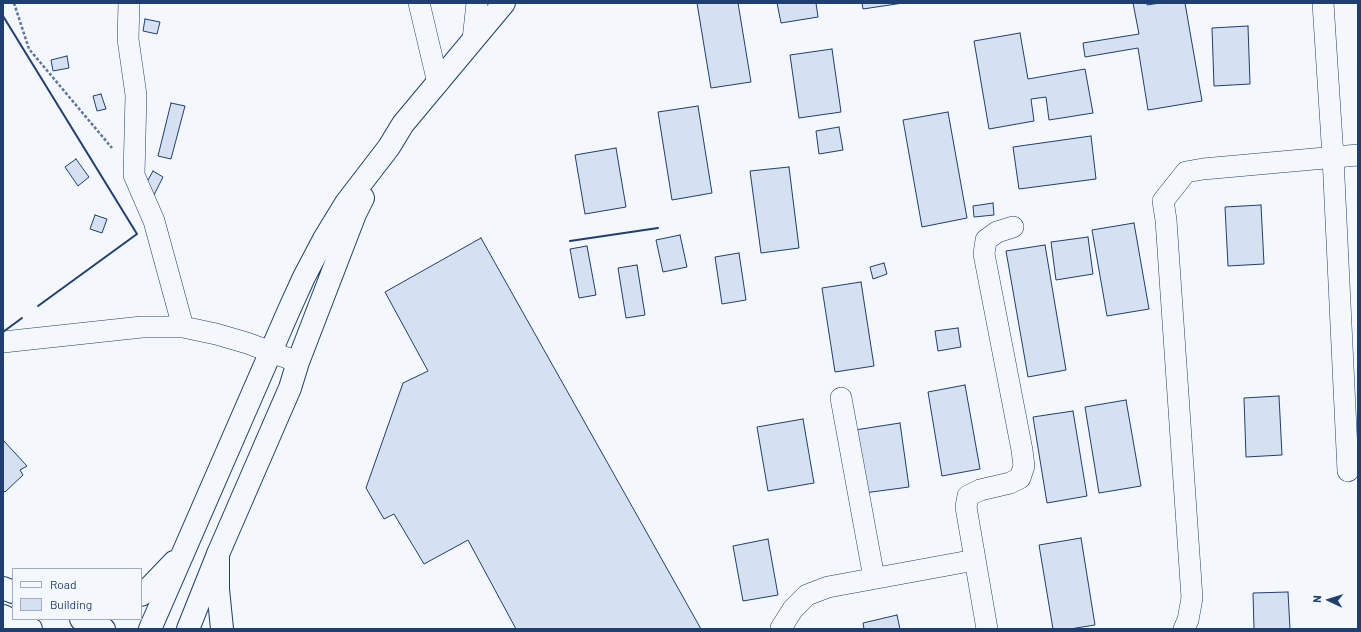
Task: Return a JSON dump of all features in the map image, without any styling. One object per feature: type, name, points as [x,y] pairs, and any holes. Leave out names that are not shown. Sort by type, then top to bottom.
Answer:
[{"type":"main road","points":[[188,629],[218,554],[290,388],[298,362],[355,214],[389,147],[403,124],[504,3]]},
{"type":"main road","points":[[150,629],[301,284],[324,239],[346,204],[389,147]]},
{"type":"main road","points":[[142,594],[184,552]]},
{"type":"main road","points":[[218,554],[218,589],[222,629]]},
{"type":"main road","points":[[3,616],[31,629]]},
{"type":"main road","points":[[83,620],[104,629]]},
{"type":"street","points":[[129,3],[128,39],[136,95],[134,175],[154,221],[183,327]]},
{"type":"street","points":[[419,3],[438,83]]},
{"type":"street","points":[[473,40],[477,3]]},
{"type":"street","points":[[1324,3],[1348,471]]},
{"type":"street","points":[[1184,629],[1188,620],[1192,598],[1164,201],[1186,172],[1203,169],[1358,155]]},
{"type":"street","points":[[987,629],[966,507],[968,496],[980,490],[1010,483],[1020,478],[1024,466],[984,254],[986,240],[997,232],[1013,227]]},
{"type":"street","points":[[3,342],[142,327],[183,327],[223,336],[298,362]]},
{"type":"street","points":[[841,398],[874,578]]},
{"type":"street","points":[[781,628],[794,609],[807,595],[828,587],[975,560]]},
{"type":"path","points":[[14,3],[29,49],[134,175]]},
{"type":"building","points":[[697,3],[738,3],[751,82],[711,88]]},
{"type":"building","points":[[777,3],[816,3],[818,17],[781,23]]},
{"type":"building","points":[[862,3],[903,3],[863,9]]},
{"type":"building","points":[[1133,3],[1147,3],[1147,5],[1160,3],[1185,3],[1202,101],[1148,110],[1138,48],[1085,57],[1083,43],[1139,34]]},
{"type":"building","points":[[145,19],[160,22],[157,34],[143,31]]},
{"type":"building","points":[[1248,26],[1250,84],[1214,86],[1212,28]]},
{"type":"building","points":[[1020,33],[1028,79],[1085,69],[1093,113],[1049,120],[1046,97],[1031,99],[1034,121],[989,129],[974,41]]},
{"type":"building","points":[[832,49],[841,112],[799,118],[790,55]]},
{"type":"building","points":[[67,56],[69,68],[53,71],[51,60]]},
{"type":"building","points":[[101,94],[106,109],[97,111],[93,96]]},
{"type":"building","points":[[171,103],[185,106],[171,159],[158,156]]},
{"type":"building","points":[[698,106],[712,193],[672,200],[658,112]]},
{"type":"building","points":[[948,112],[967,218],[922,227],[903,120]]},
{"type":"building","points":[[839,127],[843,150],[819,154],[816,131]]},
{"type":"building","points":[[1091,136],[1096,179],[1019,189],[1013,147]]},
{"type":"building","points":[[616,148],[626,207],[585,214],[575,155]]},
{"type":"building","points":[[76,159],[89,177],[78,186],[65,167]]},
{"type":"building","points":[[789,167],[799,248],[761,253],[750,171]]},
{"type":"building","points":[[153,171],[163,177],[154,195],[143,189]]},
{"type":"building","points":[[993,203],[994,215],[974,217],[973,206]]},
{"type":"building","points":[[1261,205],[1264,264],[1228,266],[1225,207]]},
{"type":"building","points":[[95,215],[107,219],[102,233],[90,229]]},
{"type":"building","points":[[1134,223],[1149,309],[1107,316],[1092,230]]},
{"type":"building","points":[[680,235],[687,267],[663,272],[656,240]]},
{"type":"building","points":[[1088,237],[1093,274],[1056,280],[1051,242]]},
{"type":"building","points":[[481,238],[701,629],[516,629],[468,540],[424,564],[394,514],[384,519],[366,488],[403,383],[428,371],[385,292]]},
{"type":"building","points":[[1045,245],[1066,370],[1028,377],[1006,251]]},
{"type":"building","points":[[587,246],[596,295],[579,298],[570,249]]},
{"type":"building","points":[[739,253],[746,300],[722,304],[715,257]]},
{"type":"building","points":[[884,263],[887,274],[873,279],[870,267]]},
{"type":"building","points":[[637,265],[645,315],[626,318],[618,268]]},
{"type":"building","points":[[861,282],[874,366],[835,372],[822,288]]},
{"type":"building","points":[[958,328],[961,347],[938,351],[935,331]]},
{"type":"building","points":[[965,385],[980,469],[942,476],[928,392]]},
{"type":"building","points":[[1279,396],[1282,455],[1246,457],[1244,398]]},
{"type":"building","points":[[1126,400],[1141,486],[1099,493],[1085,407]]},
{"type":"building","points":[[1073,411],[1087,496],[1047,503],[1033,417]]},
{"type":"building","points":[[803,419],[814,483],[768,491],[757,427]]},
{"type":"building","points":[[900,423],[909,487],[864,493],[855,430]]},
{"type":"building","points":[[3,440],[27,466],[20,470],[23,475],[5,492],[3,490]]},
{"type":"building","points":[[1081,538],[1095,625],[1070,629],[1053,629],[1039,545]]},
{"type":"building","points":[[768,539],[778,595],[743,601],[733,546]]},
{"type":"building","points":[[1288,592],[1290,629],[1254,629],[1253,593]]},
{"type":"building","points":[[897,615],[900,629],[864,629],[863,623]]},
{"type":"wall","points":[[3,16],[137,234],[38,306]]},
{"type":"wall","points":[[570,241],[658,228]]},
{"type":"wall","points":[[3,332],[22,318]]}]
